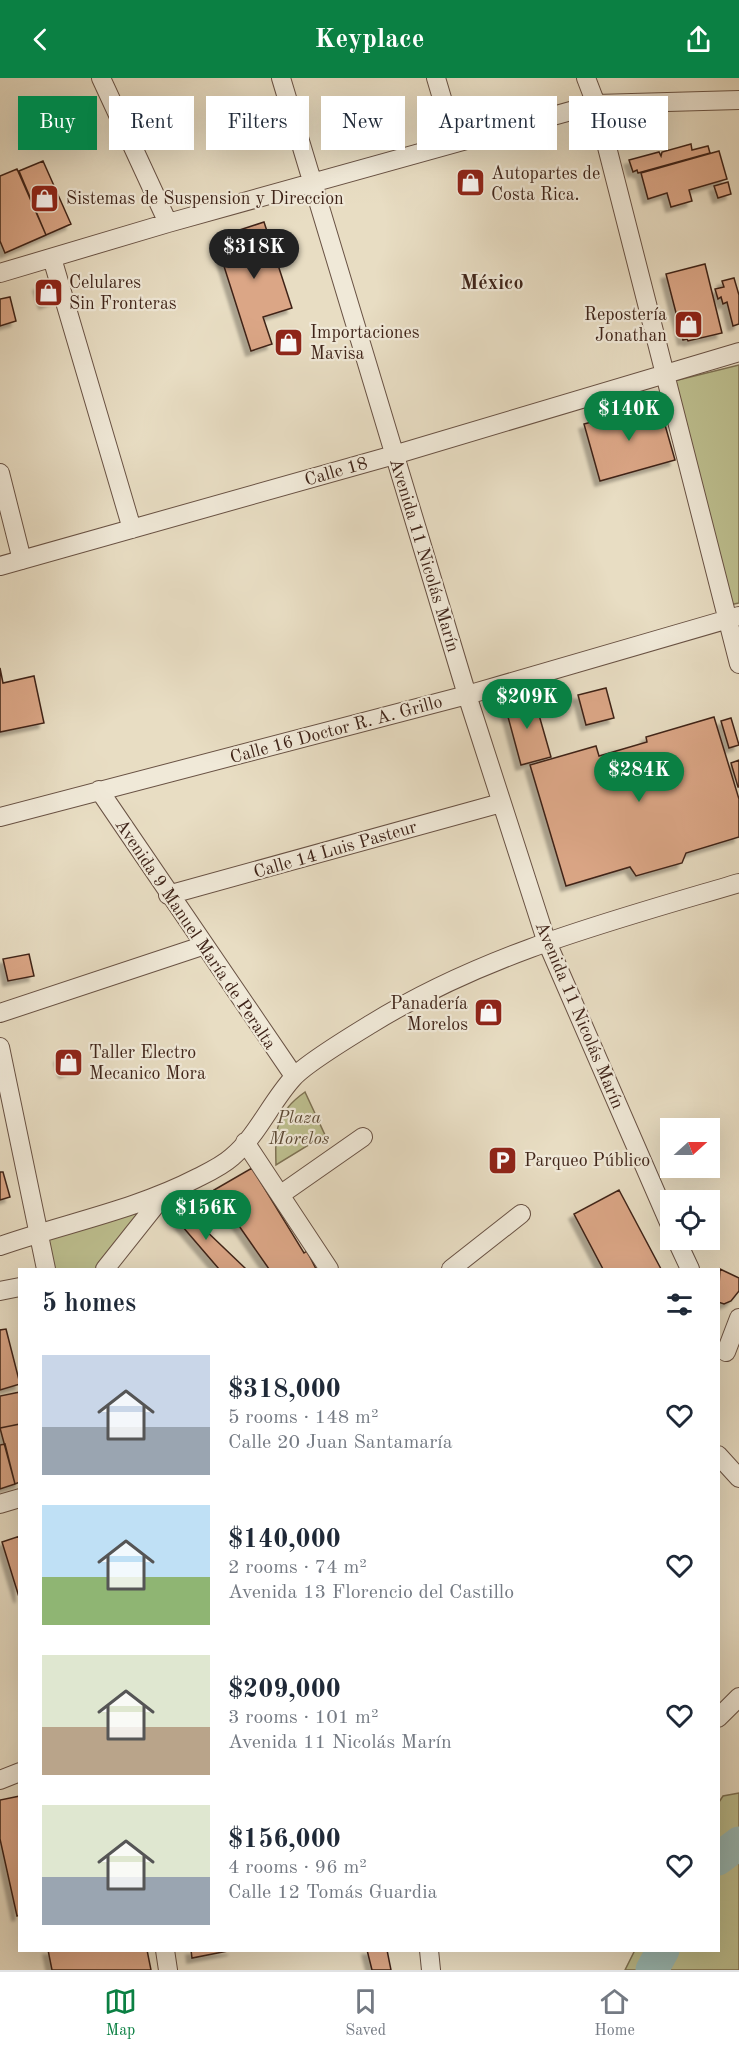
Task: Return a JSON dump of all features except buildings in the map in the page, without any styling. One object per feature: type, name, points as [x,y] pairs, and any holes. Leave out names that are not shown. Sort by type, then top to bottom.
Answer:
[{"type":"street","points":[[101,78],[168,223]]},
{"type":"street","name":"Avenida 11 Nicolás Marín","points":[[281,78],[467,694],[546,940],[660,1202]]},
{"type":"street","points":[[436,78],[441,96]]},
{"type":"street","points":[[586,78],[593,96]]},
{"type":"street","points":[[668,102],[739,100]]},
{"type":"street","points":[[0,273],[428,150]]},
{"type":"street","points":[[608,150],[664,373],[733,618],[739,664]]},
{"type":"street","points":[[51,258],[132,529]]},
{"type":"street","name":"Calle 18","points":[[0,566],[394,455],[739,352]]},
{"type":"street","points":[[0,473],[22,560]]},
{"type":"street","name":"Calle 16 Doctor R. A. Grillo","points":[[0,817],[467,694],[733,618]]},
{"type":"street","name":"Avenida 9 Manuel María de Peralta","points":[[99,790],[202,946],[294,1076]]},
{"type":"street","name":"Calle 14 Luis Pasteur","points":[[168,895],[501,802]]},
{"type":"street","points":[[0,1246],[163,1196],[218,1167],[233,1156],[245,1142],[294,1076],[391,1013],[501,958],[546,940],[739,883]]},
{"type":"street","points":[[0,1013],[202,946]]},
{"type":"street","points":[[0,1047],[46,1268]]},
{"type":"street","points":[[280,1195],[363,1137]]},
{"type":"street","points":[[245,1142],[328,1268]]},
{"type":"street","points":[[106,1268],[163,1196]]},
{"type":"street","points":[[452,1268],[521,1214]]},
{"type":"street","points":[[681,1250],[690,1268]]},
{"type":"street","points":[[0,1291],[18,1287]]},
{"type":"street","points":[[724,1348],[739,1318]]},
{"type":"street","points":[[720,1457],[739,1478]]},
{"type":"street","points":[[0,1504],[18,1499]]},
{"type":"street","points":[[720,1716],[739,1696]]},
{"type":"street","points":[[0,1780],[18,1773]]},
{"type":"street","points":[[165,1952],[168,1970]]},
{"type":"street","points":[[429,1952],[431,1970]]},
{"type":"green space","points":[[739,365],[739,603],[729,605],[674,381]]},
{"type":"green space","name":"Plaza Morelos","points":[[305,1092],[325,1135],[276,1165],[277,1132],[282,1115]]},
{"type":"green space","points":[[163,1196],[106,1268],[46,1268],[38,1233]]},
{"type":"green space","points":[[739,1793],[739,1970],[625,1970],[634,1952],[720,1952],[720,1800],[723,1796]]},
{"type":"waterway","points":[[720,1857],[739,1843]]},
{"type":"waterway","points":[[652,1970],[662,1952]]},
{"type":"place","name":"Autopartes de Costa Rica.","points":[[470,183]]},
{"type":"place","name":"Sistemas de Suspension y Direccion","points":[[45,198]]},
{"type":"place","name":"Celulares Sin Fronteras","points":[[48,292]]},
{"type":"place","name":"Repostería Jonathan","points":[[688,324]]},
{"type":"place","name":"Importaciones Mavisa","points":[[289,342]]},
{"type":"place","name":"Panadería Morelos","points":[[489,1013]]},
{"type":"place","name":"Taller Electro Mecanico Mora","points":[[68,1062]]},
{"type":"place","name":"Parqueo Público","points":[[503,1160]]},
{"type":"district","name":"México","points":[[492,282]]}]
